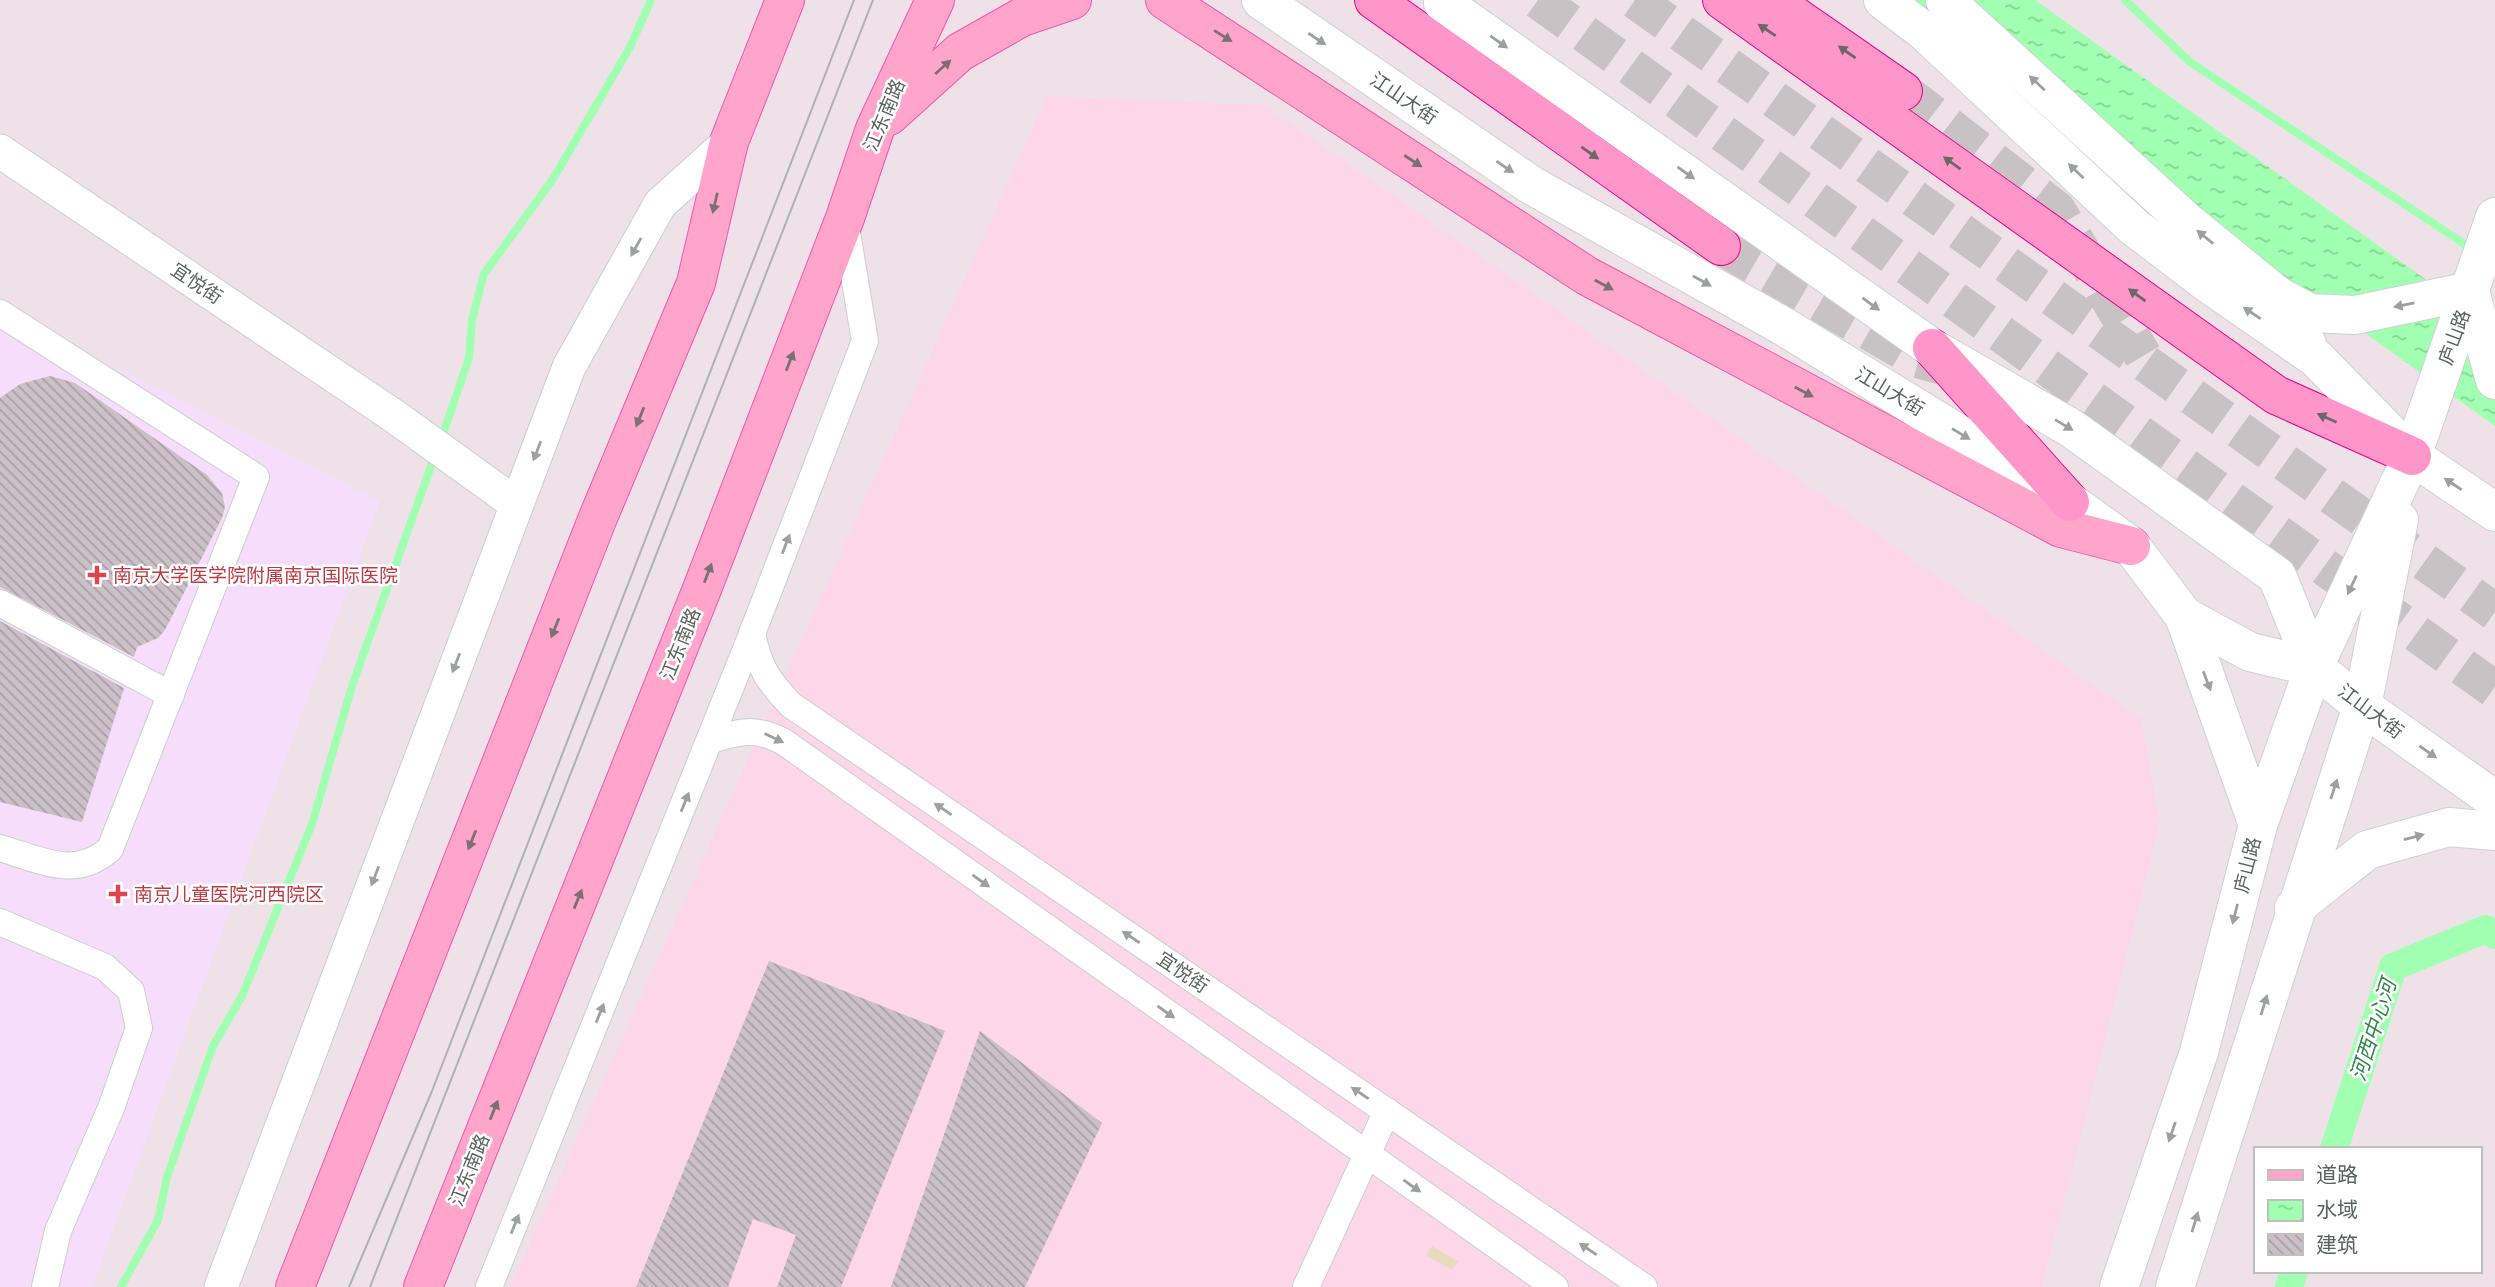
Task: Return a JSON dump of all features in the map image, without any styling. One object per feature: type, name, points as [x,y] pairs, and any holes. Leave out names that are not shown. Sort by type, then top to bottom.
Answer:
[{"type":"highway","points":[[1374,0],[1721,246]]},
{"type":"highway","points":[[1722,0],[2276,395],[2412,456]]},
{"type":"highway","points":[[1772,0],[1903,91]]},
{"type":"highway","points":[[1932,348],[2070,502]]},
{"type":"main road","points":[[753,0],[760,57]]},
{"type":"main road","points":[[295,1287],[597,520],[696,283],[729,142],[760,57],[785,0]]},
{"type":"main road","name":"江东南路","points":[[423,1287],[697,602],[845,218],[875,129],[935,0]]},
{"type":"main road","points":[[875,129],[960,52],[1022,18],[1072,0]]},
{"type":"main road","points":[[1165,0],[1587,276],[2061,528],[2131,547]]},
{"type":"main road","name":"江山大街","points":[[1261,0],[1531,185],[1783,326],[2070,502],[2131,547],[2184,616],[2250,652],[2314,667],[2362,706],[2495,800]]},
{"type":"main road","points":[[1883,0],[1935,41],[2134,227],[2209,284],[2316,358],[2412,456],[2495,512]]},
{"type":"main road","points":[[1945,0],[2186,221],[2278,296],[2310,313],[2355,315],[2470,291],[2495,380]]},
{"type":"main road","points":[[1443,3],[1932,348],[2070,428],[2277,576],[2314,667]]},
{"type":"main road","name":"庐山路","points":[[2119,1287],[2199,1052],[2258,825],[2314,667],[2412,456],[2493,223]]},
{"type":"main road","points":[[2278,296],[2316,358]]},
{"type":"main road","name":"庐山路","points":[[2175,1287],[2294,908],[2362,706],[2412,456]]},
{"type":"main road","points":[[2184,616],[2258,825]]},
{"type":"main road","points":[[2294,908],[2367,850],[2449,827],[2495,831]]},
{"type":"street","points":[[221,1287],[504,496],[569,367],[660,204],[729,142]]},
{"type":"street","name":"宜悦街","points":[[0,151],[394,416],[504,496]]},
{"type":"street","points":[[489,1287],[752,633],[864,341],[845,218]]},
{"type":"street","points":[[0,848],[78,868],[95,862],[110,849],[256,477],[1,315]]},
{"type":"street","points":[[0,603],[171,695]]},
{"type":"street","name":"宜悦街","points":[[752,633],[757,657],[767,680],[791,705],[1644,1287]]},
{"type":"street","points":[[709,741],[751,730],[768,733],[784,742],[1555,1287]]},
{"type":"street","points":[[0,922],[105,967],[131,991],[139,1028],[111,1108],[58,1231],[45,1287]]},
{"type":"street","points":[[1306,1287],[1387,1111]]},
{"type":"shaded area","points":[[1047,96],[1264,105],[2141,719],[2160,824],[2042,1287],[510,1287]]},
{"type":"shaded area","name":"南京儿童医院河西院区","points":[[0,308],[380,501],[92,1287],[0,1287]]},
{"type":"green space","points":[[1432,1246],[1458,1261],[1452,1270],[1426,1255]]},
{"type":"water","points":[[1898,0],[2035,0],[2495,329],[2495,426]]},
{"type":"building","name":"南京大学医学院附属南京国际医院","points":[[50,376],[75,383],[207,475],[222,493],[225,507],[222,518],[165,630],[158,638],[137,647],[134,657],[0,587],[0,398],[20,384]]},
{"type":"building","points":[[0,621],[124,688],[82,822],[0,802]]},
{"type":"building","points":[[769,961],[945,1031],[841,1287],[777,1287],[796,1235],[753,1219],[728,1287],[636,1287]]},
{"type":"building","points":[[980,1031],[1102,1123],[1025,1287],[891,1287]]},
{"type":"waterway","points":[[441,440],[469,358],[472,320],[484,274],[553,179],[630,47],[651,0]]},
{"type":"waterway","points":[[2125,0],[2190,62],[2472,249]]},
{"type":"waterway","points":[[121,1287],[158,1220],[167,1177],[213,1046],[242,996],[312,824],[352,686],[435,455]]},
{"type":"waterway","name":"河西中心河","points":[[2335,1147],[2393,967],[2486,929],[2495,935]]},
{"type":"waterway","name":"河西中心河","points":[[2289,1287],[2293,1273]]},
{"type":"tunnel","points":[[1538,0],[2495,690]]},
{"type":"tunnel","points":[[1635,0],[2495,612]]},
{"type":"tunnel","points":[[1903,91],[2057,210],[2143,356]]},
{"type":"tunnel","points":[[1721,246],[1917,359],[1950,368]]},
{"type":"tram line","points":[[349,1287],[432,1091],[854,0]]},
{"type":"tram line","points":[[370,1287],[873,0]]},
{"type":"place","name":"南京大学医学院附属南京国际医院","points":[[97,575]]},
{"type":"place","name":"南京儿童医院河西院区","points":[[118,894]]}]
